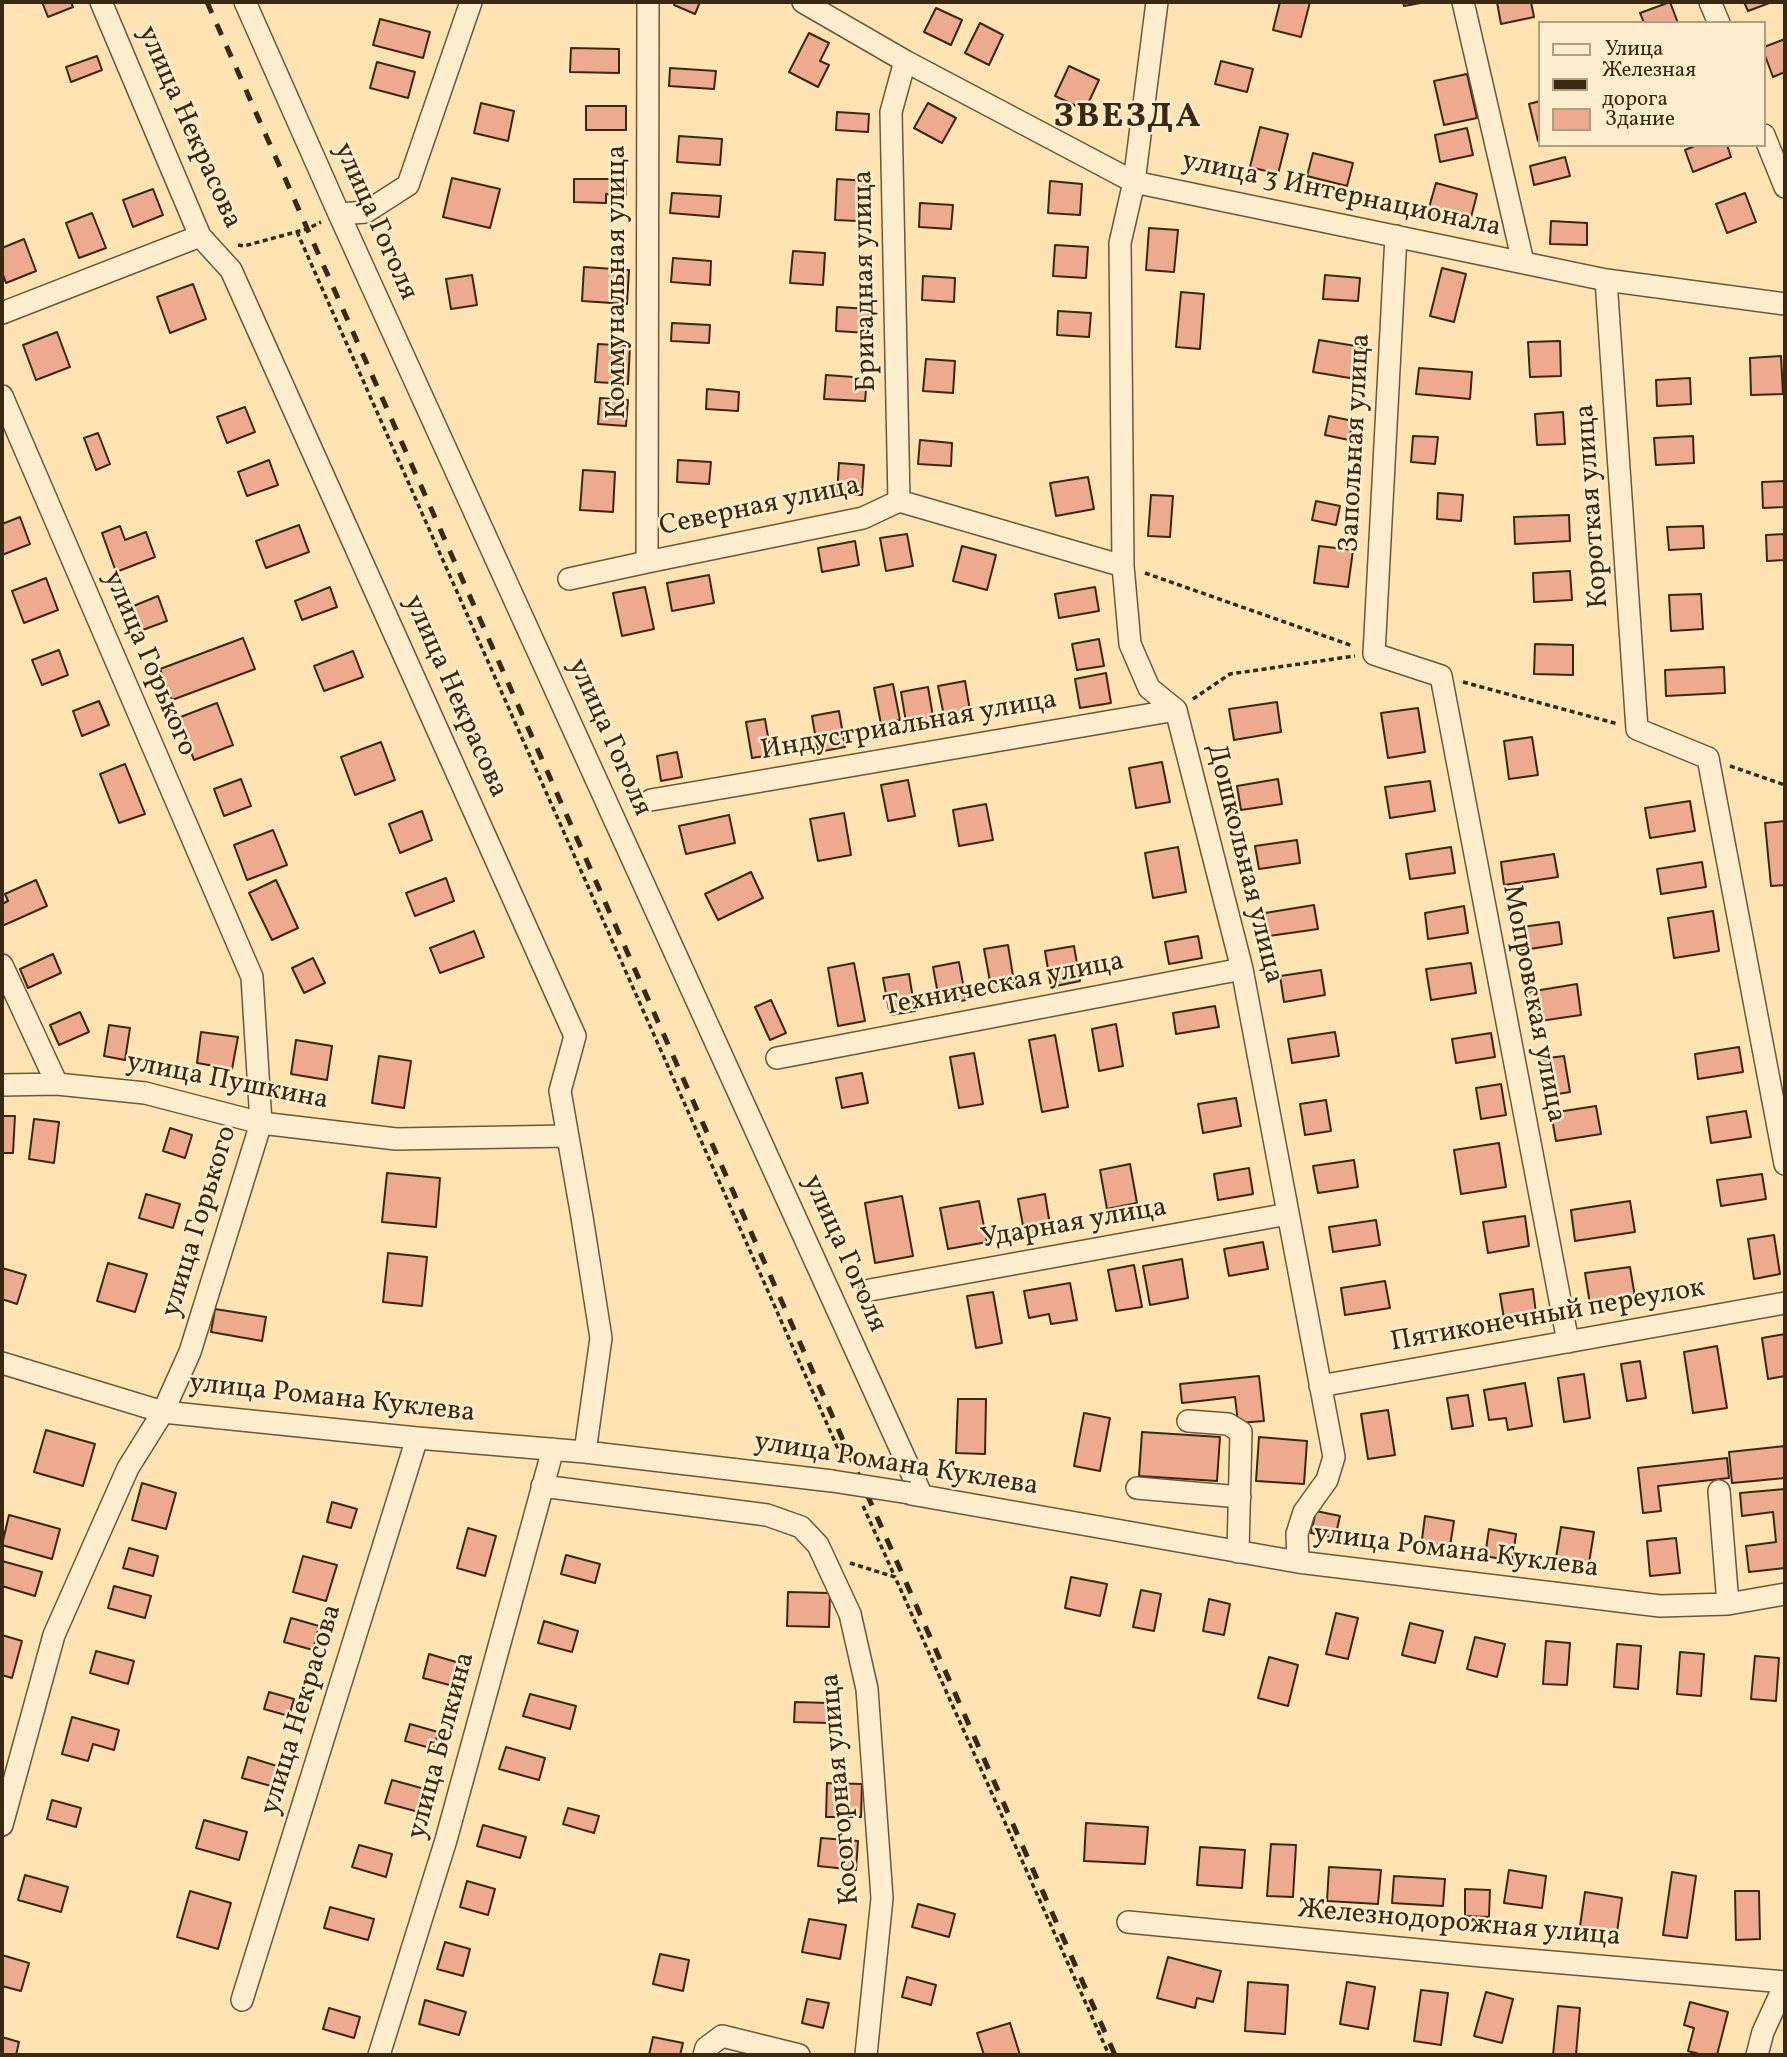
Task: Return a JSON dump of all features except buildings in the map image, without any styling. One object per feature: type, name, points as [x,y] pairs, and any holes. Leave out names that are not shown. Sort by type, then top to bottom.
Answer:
[{"type":"street","name":"улица Некрасова","points":[[101,2],[200,236],[231,270],[575,1037],[560,1091],[601,1338],[585,1452]]},
{"type":"street","name":"улица Гоголя","points":[[245,2],[916,1494]]},
{"type":"street","points":[[339,214],[366,212],[408,185],[471,2]]},
{"type":"street","name":"Коммунальная улица","points":[[647,562],[648,2]]},
{"type":"street","name":"улица 3 Интернационала","points":[[803,2],[905,61],[1134,182],[1606,280],[1785,304]]},
{"type":"street","points":[[1157,2],[1134,182],[1120,243],[1123,566],[1130,644],[1149,688],[1176,710]]},
{"type":"street","points":[[1463,2],[1523,262]]},
{"type":"street","points":[[1710,2],[1718,21]]},
{"type":"street","name":"Бригадная улица","points":[[899,501],[891,112],[905,61]]},
{"type":"street","points":[[1766,140],[1785,187]]},
{"type":"street","points":[[2,313],[200,236]]},
{"type":"street","name":"Запольная улица","points":[[1374,654],[1396,236]]},
{"type":"street","name":"Короткая улица","points":[[1606,280],[1637,729]]},
{"type":"street","name":"улица Горького","points":[[2,396],[252,976],[261,1124],[190,1352],[163,1412],[128,1468],[54,1635],[2,1825]]},
{"type":"street","name":"Северная улица","points":[[569,579],[863,519],[899,501],[1123,566]]},
{"type":"street","points":[[1374,654],[1441,676]]},
{"type":"street","name":"Мопровская улица","points":[[1441,676],[1568,1342]]},
{"type":"street","name":"Индустриальная улица","points":[[650,800],[1176,710]]},
{"type":"street","name":"Дошкольная улица","points":[[1176,710],[1242,969],[1334,1457],[1328,1480],[1304,1512],[1297,1534],[1298,1562]]},
{"type":"street","points":[[1637,729],[1708,758],[1785,1164]]},
{"type":"street","points":[[2,965],[57,1084]]},
{"type":"street","name":"Техническая улица","points":[[777,1058],[1242,969]]},
{"type":"street","name":"улица Пушкина","points":[[2,1085],[57,1084],[145,1093],[261,1124],[396,1139],[568,1136]]},
{"type":"street","name":"Ударная улица","points":[[870,1290],[1288,1214]]},
{"type":"street","name":"Пятиконечный переулок","points":[[1320,1387],[1785,1303]]},
{"type":"street","name":"улица Романа Куклева","points":[[2,1363],[163,1412],[417,1438],[838,1472],[916,1494],[1298,1562],[1660,1606],[1728,1604],[1785,1594]]},
{"type":"street","points":[[1188,1420],[1228,1424],[1241,1432],[1238,1552]]},
{"type":"street","name":"улица Некрасова","points":[[243,2000],[417,1438]]},
{"type":"street","name":"улица Белкина","points":[[380,2055],[446,1840],[553,1449]]},
{"type":"street","name":"Косогорная улица","points":[[542,1486],[767,1515],[801,1527],[818,1545],[850,1614],[867,1689],[883,1898],[866,2055]]},
{"type":"street","points":[[1137,1488],[1240,1497]]},
{"type":"street","points":[[1718,1491],[1728,1604]]},
{"type":"street","name":"Железнодорожная улица","points":[[1128,1922],[1785,1983]]},
{"type":"street","points":[[1757,2055],[1763,2032],[1785,1983]]},
{"type":"street","points":[[704,2055],[706,2048],[722,2036],[799,2055]]},
{"type":"path","points":[[200,236],[244,246],[297,232],[339,214]]},
{"type":"path","points":[[297,232],[838,1472]]},
{"type":"path","points":[[1123,566],[1374,654]]},
{"type":"path","points":[[1176,710],[1230,674],[1374,654]]},
{"type":"path","points":[[1441,676],[1637,729]]},
{"type":"path","points":[[1708,758],[1785,785]]},
{"type":"path","points":[[861,1501],[1109,2055]]},
{"type":"path","points":[[818,1545],[840,1560],[895,1577]]},
{"type":"railway","points":[[207,2],[1115,2055]]},
{"type":"district","name":"ЗВЕЗДА","points":[[1128,120]]}]
